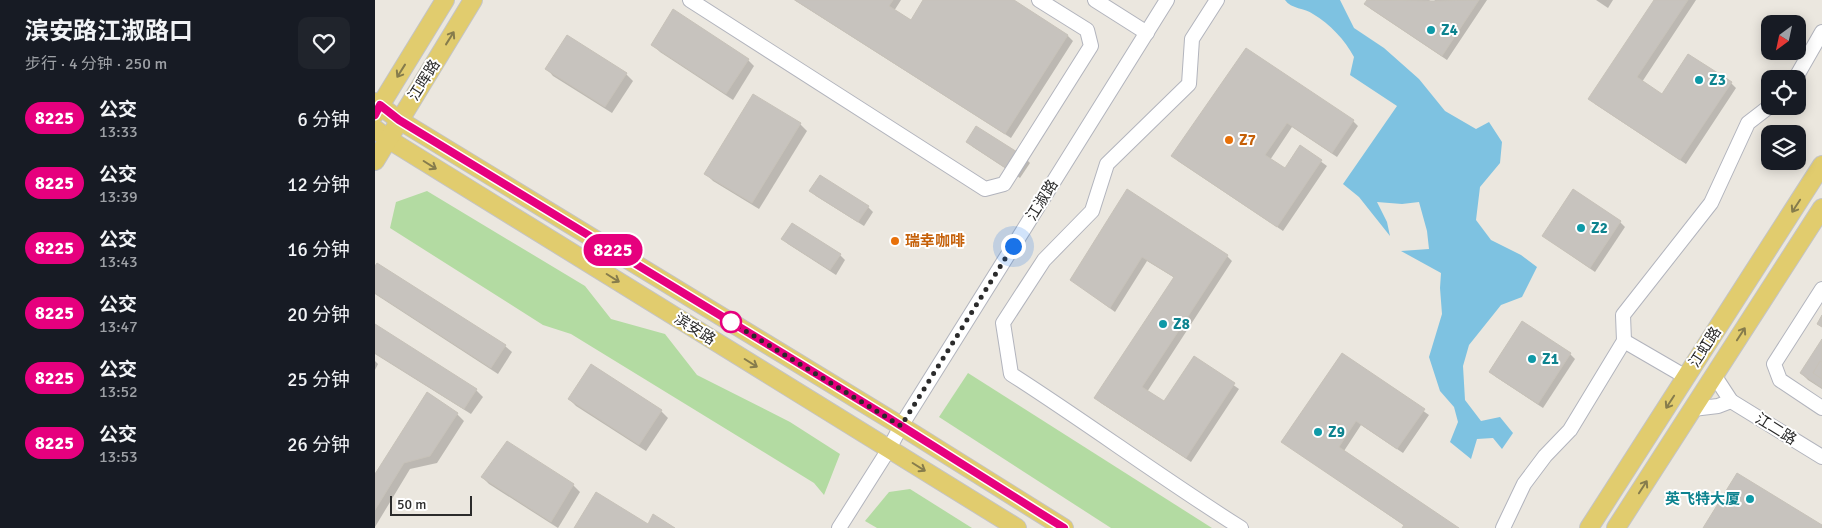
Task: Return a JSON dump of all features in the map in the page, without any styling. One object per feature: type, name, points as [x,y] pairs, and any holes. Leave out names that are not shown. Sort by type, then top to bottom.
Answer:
[{"type":"main road","name":"江晖路","points":[[377,107],[445,0]]},
{"type":"main road","name":"江晖路","points":[[375,161],[382,134],[399,120],[473,0]]},
{"type":"main road","name":"滨安路","points":[[377,107],[901,426],[1064,528]]},
{"type":"main road","name":"滨安路","points":[[382,134],[1017,528]]},
{"type":"main road","name":"江虹路","points":[[1589,528],[1822,165]]},
{"type":"main road","name":"江虹路","points":[[1616,528],[1822,208]]},
{"type":"street","points":[[690,0],[985,189],[1003,184],[1091,46],[1087,30],[1039,0]]},
{"type":"street","points":[[1095,0],[1147,33]]},
{"type":"street","name":"江淑路","points":[[839,528],[1167,0]]},
{"type":"street","points":[[1217,0],[1191,39],[1189,84],[1107,164],[1092,211],[1044,260],[1003,323],[1011,374],[1052,400],[1178,488],[1241,528]]},
{"type":"street","points":[[1800,70],[1822,32]]},
{"type":"street","points":[[1503,528],[1524,484],[1545,456],[1570,430],[1624,341],[1623,315],[1711,203],[1748,123],[1761,113]]},
{"type":"street","points":[[1822,289],[1774,364],[1780,380],[1822,408]]},
{"type":"street","points":[[1624,341],[1686,377]]},
{"type":"street","name":"江二路","points":[[1715,376],[1731,401],[1822,457]]},
{"type":"street","points":[[1693,409],[1718,406],[1731,401]]},
{"type":"green space","points":[[427,191],[585,286],[611,319],[665,334],[697,375],[790,422],[840,454],[824,495],[814,483],[571,334],[543,325],[390,228],[396,202]]},
{"type":"green space","points":[[968,373],[1212,528],[1111,528],[939,417]]},
{"type":"green space","points":[[910,489],[972,528],[877,528],[865,521],[889,492]]},
{"type":"water","points":[[1285,0],[1340,0],[1354,28],[1384,48],[1419,79],[1445,111],[1476,129],[1489,122],[1502,142],[1500,163],[1480,187],[1476,220],[1491,240],[1521,255],[1537,267],[1522,297],[1501,305],[1469,345],[1463,366],[1465,400],[1481,421],[1500,417],[1513,433],[1502,449],[1493,438],[1477,439],[1471,459],[1450,442],[1458,422],[1454,407],[1440,391],[1429,357],[1442,314],[1441,273],[1401,251],[1429,249],[1427,231],[1419,202],[1402,204],[1377,202],[1387,222],[1390,236],[1359,197],[1343,184],[1397,106],[1350,75],[1354,57],[1331,28],[1310,12],[1291,5]]},
{"type":"building","points":[[795,0],[893,0],[889,6],[911,20],[923,0],[1014,0],[1068,35],[1005,134]]},
{"type":"building","name":"Z4","points":[[1367,0],[1479,0],[1442,56],[1364,4]]},
{"type":"building","name":"Z3","points":[[1654,0],[1688,0],[1637,77],[1662,94],[1688,54],[1732,82],[1680,160],[1588,99]]},
{"type":"building","points":[[673,9],[749,59],[726,94],[651,45]]},
{"type":"building","points":[[567,35],[627,73],[605,107],[545,69]]},
{"type":"building","name":"Z7","points":[[1246,48],[1354,120],[1332,153],[1287,123],[1265,155],[1285,168],[1300,145],[1322,160],[1277,227],[1171,156]]},
{"type":"building","points":[[753,94],[801,123],[752,203],[704,174]]},
{"type":"building","points":[[976,126],[1025,157],[1015,174],[966,142]]},
{"type":"building","points":[[820,175],[869,206],[858,222],[809,191]]},
{"type":"building","name":"Z8","points":[[1127,189],[1228,255],[1142,387],[1164,401],[1194,356],[1235,383],[1186,458],[1094,398],[1174,277],[1142,257],[1110,308],[1070,280]]},
{"type":"building","name":"Z2","points":[[1573,189],[1621,221],[1590,268],[1542,236]]},
{"type":"building","points":[[792,223],[841,254],[830,270],[781,239]]},
{"type":"building","points":[[377,263],[506,345],[491,368],[375,293],[375,266]]},
{"type":"building","points":[[1822,315],[1822,327],[1817,324]]},
{"type":"building","name":"Z1","points":[[1522,321],[1571,353],[1538,404],[1489,372]]},
{"type":"building","points":[[375,324],[477,389],[464,409],[375,353]]},
{"type":"building","points":[[1822,339],[1822,388],[1800,373]]},
{"type":"building","name":"Z9","points":[[1342,353],[1425,409],[1397,449],[1356,421],[1339,447],[1459,528],[1402,528],[1404,525],[1281,442]]},
{"type":"building","points":[[1820,361],[1822,362],[1822,379],[1813,373]]},
{"type":"building","points":[[591,364],[662,410],[639,445],[568,399]]},
{"type":"building","points":[[427,392],[458,413],[430,456],[404,463],[375,510],[375,474]]},
{"type":"building","points":[[507,441],[574,484],[551,522],[481,477]]},
{"type":"building","name":"英飞特大厦","points":[[1737,473],[1822,525],[1822,528],[1703,528]]},
{"type":"building","points":[[596,492],[648,524],[653,514],[675,528],[574,528]]},
{"type":"bus line","name":"8225","points":[[375,115],[380,105],[399,120],[884,415],[1064,528]]},
{"type":"place","name":"Z4","points":[[1431,30]]},
{"type":"place","name":"Z3","points":[[1699,80]]},
{"type":"place","name":"Z7","points":[[1229,140]]},
{"type":"place","name":"Z2","points":[[1581,228]]},
{"type":"place","name":"瑞幸咖啡","points":[[895,241]]},
{"type":"place","name":"Z8","points":[[1163,324]]},
{"type":"place","name":"Z1","points":[[1532,359]]},
{"type":"place","name":"Z9","points":[[1318,432]]},
{"type":"place","name":"英飞特大厦","points":[[1750,499]]},
{"type":"route","points":[[731,322],[901,426],[1013,246]]}]
